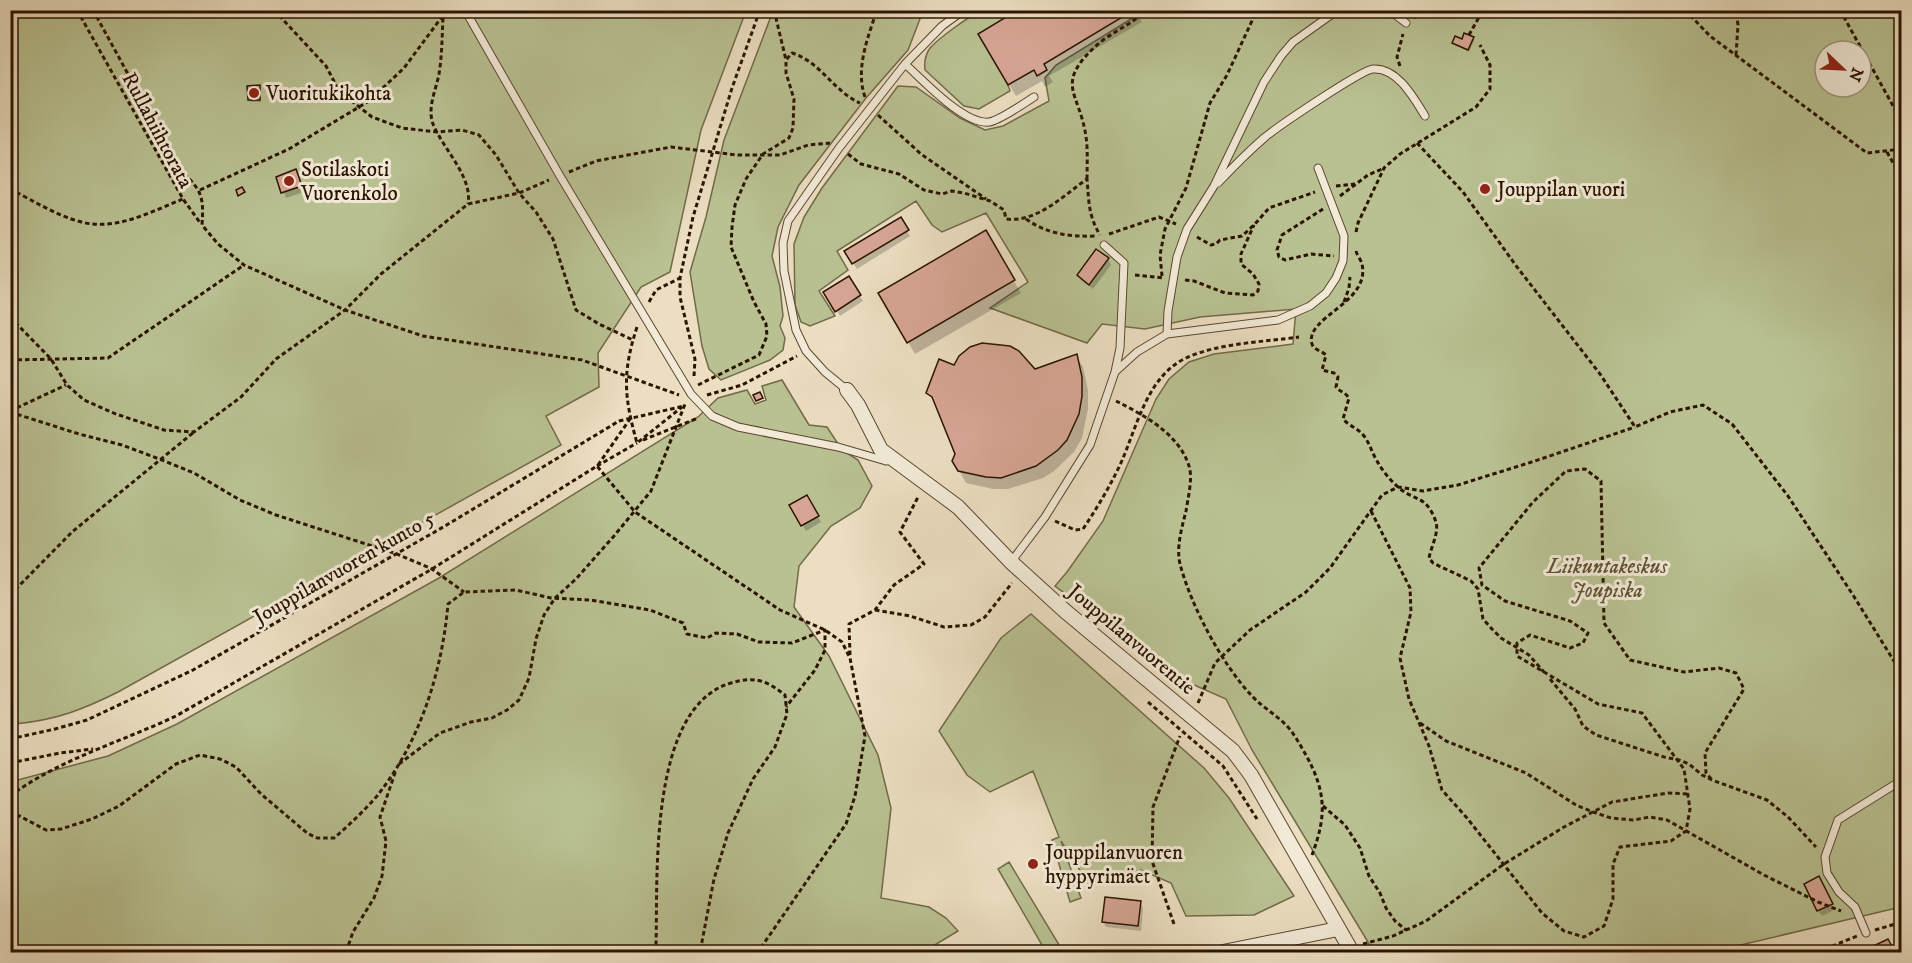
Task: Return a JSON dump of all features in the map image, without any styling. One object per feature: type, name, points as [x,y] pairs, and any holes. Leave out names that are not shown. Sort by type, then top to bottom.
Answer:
[{"type":"street","name":"Jouppilanvuorentie","points":[[847,390],[858,405],[881,450],[958,507],[1011,562],[1233,752],[1251,775],[1351,950]]},
{"type":"street","points":[[1223,952],[1338,929]]},
{"type":"lane","points":[[465,10],[692,399],[712,416],[738,427],[838,447],[886,461],[896,460]]},
{"type":"lane","points":[[847,390],[825,372],[806,351],[796,330],[784,271],[783,243],[788,222],[869,107],[905,64],[942,26],[964,10]]},
{"type":"lane","points":[[1167,333],[1168,311],[1177,257],[1186,231],[1212,189],[1264,82],[1293,42],[1340,10]]},
{"type":"lane","points":[[1389,10],[1406,23]]},
{"type":"lane","points":[[905,64],[954,108],[975,122],[990,123],[1034,97]]},
{"type":"lane","points":[[1212,189],[1267,135],[1351,78],[1372,69],[1390,73],[1408,91],[1425,116]]},
{"type":"lane","points":[[1115,372],[1137,352],[1167,333],[1278,320],[1310,306],[1326,293],[1343,261],[1344,236],[1318,168]]},
{"type":"lane","points":[[1011,562],[1045,517],[1090,445],[1115,372],[1120,348],[1124,263],[1104,245]]},
{"type":"lane","points":[[1866,933],[1855,907],[1839,892],[1827,873],[1825,857],[1838,820],[1902,780]]},
{"type":"path","name":"Rullahiihtorata","points":[[10,189],[91,224],[107,224],[131,219],[183,199],[77,10]]},
{"type":"path","points":[[93,10],[181,171],[200,190],[204,202],[202,225]]},
{"type":"path","points":[[274,10],[326,66],[339,92],[372,117],[402,128],[438,132],[462,130],[479,135],[496,155],[519,193],[536,212],[553,239],[576,310],[598,324],[633,340]]},
{"type":"path","points":[[200,190],[289,149],[369,101],[404,68],[447,10]]},
{"type":"path","points":[[760,10],[712,153],[693,217],[680,278],[680,297],[694,359],[693,388],[759,355],[768,336],[766,324],[754,302],[731,247],[735,206],[746,179],[763,154],[789,138],[793,128],[794,99],[786,73],[786,60],[774,10]]},
{"type":"path","points":[[869,107],[861,87],[862,68],[869,33],[877,10]]},
{"type":"path","points":[[1116,256],[1092,223],[1089,209],[1086,137],[1072,91],[1074,72],[1083,59],[1100,43],[1147,10]]},
{"type":"path","points":[[1171,293],[1161,273],[1160,255],[1165,229],[1186,188],[1210,103],[1227,75],[1257,10]]},
{"type":"path","points":[[1408,91],[1397,57],[1406,23],[1425,10]]},
{"type":"path","points":[[1469,35],[1484,10]]},
{"type":"path","points":[[1685,10],[1710,36],[1867,153],[1902,149]]},
{"type":"path","points":[[1736,10],[1738,25],[1736,55]]},
{"type":"path","points":[[1840,10],[1902,124]]},
{"type":"path","points":[[443,16],[439,73],[432,100],[432,123],[455,161],[470,193],[468,204]]},
{"type":"path","points":[[1344,303],[1351,280],[1343,261],[1323,253],[1285,260],[1279,257],[1276,250],[1282,235],[1331,204],[1368,175],[1384,168],[1400,154],[1476,107],[1490,89],[1490,65],[1480,45]]},
{"type":"path","points":[[786,60],[792,53],[815,64],[847,97],[869,107],[921,154],[1004,210],[1006,219],[1025,218],[1048,207],[1087,179]]},
{"type":"path","points":[[10,595],[72,532],[194,432],[241,397],[276,359],[345,310],[381,274],[468,204],[519,193],[596,161],[634,153],[671,147],[737,155],[780,155],[808,145],[832,143],[861,164],[899,174],[924,190],[942,194],[952,191],[964,193],[990,201]]},
{"type":"path","points":[[1417,143],[1463,192],[1600,375],[1635,427]]},
{"type":"path","points":[[1887,152],[1896,168],[1902,171]]},
{"type":"path","points":[[1355,239],[1358,223],[1384,168]]},
{"type":"path","points":[[1025,218],[1039,228],[1057,234],[1100,236],[1159,217],[1169,220],[1211,245],[1220,240],[1242,236],[1269,208],[1325,188],[1355,184]]},
{"type":"path","points":[[183,199],[218,244],[244,265],[345,310],[423,336],[582,360],[692,399]]},
{"type":"path","points":[[1124,271],[1138,276],[1194,281],[1225,293],[1253,295],[1258,291],[1259,284],[1253,274],[1241,264],[1241,254],[1254,225]]},
{"type":"path","points":[[1343,261],[1354,247],[1362,264],[1360,284],[1344,303],[1322,320],[1312,335],[1312,343],[1326,355],[1322,370],[1334,373],[1338,377],[1336,387],[1345,392],[1349,398],[1343,419],[1362,433],[1376,460],[1398,487],[1405,493],[1421,498],[1436,522],[1437,530],[1429,558],[1433,563],[1471,581],[1478,589],[1483,619],[1501,638],[1529,655],[1575,709],[1583,726],[1596,735],[1689,764],[1712,780],[1767,800],[1788,817],[1825,857]]},
{"type":"path","points":[[10,360],[108,358],[244,265]]},
{"type":"path","points":[[637,443],[626,390],[626,374],[633,340],[642,313],[656,290],[680,278]]},
{"type":"path","points":[[10,317],[51,359],[66,385],[84,400],[116,414],[164,430],[194,432]]},
{"type":"path","points":[[1045,517],[1075,530],[1083,529],[1107,492],[1149,394],[1164,372],[1186,358],[1214,349],[1299,337]]},
{"type":"path","points":[[637,443],[692,399],[742,386],[806,351]]},
{"type":"path","points":[[10,411],[66,385]]},
{"type":"path","points":[[1106,396],[1160,427],[1182,451],[1190,468],[1188,498],[1179,541],[1180,562],[1194,604],[1222,656],[1251,696],[1287,726],[1318,777],[1323,806],[1318,835],[1306,871]]},
{"type":"path","points":[[10,811],[46,830],[61,829],[92,819],[119,806],[176,764],[200,755],[220,759],[236,767],[261,794],[307,833],[317,838],[334,838],[376,796],[398,765],[440,733],[471,722],[492,718],[519,700],[529,678],[536,639],[555,598],[576,579],[651,491],[679,424],[684,406],[692,399]]},
{"type":"path","points":[[1192,718],[1215,663],[1250,630],[1306,592],[1330,568],[1382,495],[1398,487],[1424,491],[1458,485],[1635,427],[1670,412],[1703,405],[1732,424],[1788,496],[1902,674]]},
{"type":"path","name":"Jouppilanvuoren kunto 5","points":[[10,739],[87,720],[193,670],[397,554],[620,421],[684,406]]},
{"type":"path","points":[[10,411],[79,434],[122,445],[162,460],[194,473],[240,500],[276,515],[397,554],[432,569],[464,592]]},
{"type":"path","points":[[10,796],[29,782],[98,748],[136,735],[176,716],[432,569],[637,443],[692,419],[712,416]]},
{"type":"path","points":[[597,466],[630,418]]},
{"type":"path","points":[[597,466],[635,512],[720,572],[780,610],[825,630],[842,642],[850,658]]},
{"type":"path","points":[[1371,511],[1410,588],[1411,612],[1401,658],[1409,699],[1429,746],[1442,790],[1542,913],[1564,931],[1584,937],[1604,926],[1612,899],[1613,864],[1620,847],[1671,841],[1686,831],[1690,809],[1684,769],[1642,713],[1598,704],[1517,656],[1517,643],[1530,635],[1570,648],[1583,643],[1588,633],[1570,621],[1505,601],[1482,585],[1479,568],[1533,502],[1566,471],[1585,469],[1601,481],[1604,624],[1630,660],[1684,672],[1719,668],[1736,673],[1744,689],[1705,753],[1706,773],[1712,780]]},
{"type":"path","points":[[759,952],[846,824],[855,796],[865,736],[850,658],[849,624],[875,610],[894,585],[924,564],[900,532],[928,483]]},
{"type":"path","points":[[875,610],[910,616],[944,627],[970,625],[985,617],[1015,579]]},
{"type":"path","points":[[346,952],[353,932],[374,898],[382,876],[386,841],[380,817],[398,765],[419,724],[438,672],[448,604],[464,592],[516,590],[555,598],[591,600],[650,610],[683,623],[687,634],[707,638],[716,633],[737,634],[759,642],[792,643],[825,630]]},
{"type":"path","points":[[786,707],[815,670],[825,650],[825,630]]},
{"type":"path","points":[[654,952],[663,788],[671,754],[686,722],[704,696],[724,685],[747,678],[772,685],[785,695],[787,714],[775,747],[753,778],[728,833],[714,879],[700,952]]},
{"type":"path","points":[[1144,698],[1223,766],[1262,826]]},
{"type":"path","points":[[1419,722],[1446,741],[1526,773],[1576,805],[1611,818],[1633,820],[1650,817],[1667,820],[1764,875],[1818,902],[1859,916]]},
{"type":"path","points":[[1174,924],[1152,861],[1153,807],[1180,736]]},
{"type":"path","points":[[10,764],[60,753],[98,748]]},
{"type":"path","points":[[1351,950],[1393,936],[1426,921],[1504,864],[1612,802],[1668,793],[1688,794]]},
{"type":"path","points":[[1323,806],[1345,825],[1360,848],[1369,876],[1386,908],[1395,921],[1406,930]]},
{"type":"green space","points":[[11,11],[746,11],[701,130],[670,272],[641,287],[598,353],[599,387],[546,416],[561,445],[118,692],[68,713],[15,724],[11,723]]},
{"type":"green space","points":[[773,11],[923,11],[908,50],[866,98],[799,185],[778,227],[772,256],[780,287],[783,316],[780,326],[785,338],[783,350],[770,360],[721,380],[709,369],[702,346],[690,272],[724,140]]},
{"type":"green space","points":[[980,11],[1018,11],[1008,85],[1010,91],[979,109],[964,106],[925,70],[925,59],[934,44]]},
{"type":"green space","name":"Liikuntakeskus Joupiska","points":[[1144,11],[1901,11],[1901,907],[1711,952],[1374,952],[1252,750],[1226,699],[1183,680],[1055,586],[1103,521],[1156,399],[1169,379],[1189,362],[1214,354],[1293,344],[1296,309],[1200,317],[1145,329],[1102,324],[1087,343],[990,308],[1028,282],[986,213],[942,232],[932,225],[916,201],[837,251],[848,270],[819,291],[835,316],[810,326],[801,322],[795,305],[794,244],[804,217],[822,188],[898,86],[916,87],[960,118],[985,130],[1003,126],[1049,101],[1045,78],[1056,65]]},
{"type":"green space","points":[[782,380],[809,425],[827,427],[842,450],[858,460],[872,486],[860,508],[831,526],[799,566],[794,607],[829,656],[878,755],[891,808],[881,898],[929,907],[946,918],[958,931],[923,952],[11,952],[10,782],[108,756],[177,724],[439,578],[698,417],[718,398],[747,390],[755,404],[766,400],[762,386]]},
{"type":"green space","points":[[1031,614],[1204,768],[1229,798],[1294,896],[1254,915],[1186,916],[1171,883],[1141,870],[1088,883],[1061,841],[1081,898],[1070,902],[1052,840],[1059,837],[1033,771],[990,792],[967,775],[939,731],[1001,638]]},
{"type":"green space","points":[[1009,862],[1061,948],[1055,952],[1046,952],[998,869]]},
{"type":"building","points":[[1018,10],[1134,10],[1044,64],[1047,70],[1037,76],[1034,70],[1008,85],[978,34]]},
{"type":"building","points":[[1464,33],[1474,37],[1468,50],[1452,43],[1455,36],[1462,39]]},
{"type":"building","name":"Vuoritukikohta","points":[[260,85],[260,100],[248,100],[247,86]]},
{"type":"building","name":"Sotilaskoti Vuorenkolo","points":[[296,169],[302,186],[281,193],[276,177]]},
{"type":"building","points":[[242,187],[245,192],[238,196],[236,190]]},
{"type":"building","points":[[901,217],[909,230],[852,264],[844,251]]},
{"type":"building","points":[[986,230],[1015,280],[907,343],[878,293]]},
{"type":"building","points":[[1096,249],[1109,258],[1089,285],[1077,275]]},
{"type":"building","points":[[849,276],[861,295],[835,312],[823,292]]},
{"type":"building","points":[[982,343],[1010,346],[1019,351],[1035,369],[1077,354],[1082,377],[1079,414],[1067,440],[1058,450],[1036,466],[1001,478],[958,471],[952,461],[955,454],[932,397],[926,393],[939,359],[954,365],[959,356],[970,347]]},
{"type":"building","points":[[760,392],[763,398],[756,401],[753,395]]},
{"type":"building","points":[[807,495],[819,516],[801,526],[789,505]]},
{"type":"building","points":[[1819,876],[1833,904],[1817,911],[1804,884]]},
{"type":"building","points":[[1105,897],[1141,901],[1138,926],[1102,922]]},
{"type":"building","points":[[1888,939],[1895,952],[1861,952]]},
{"type":"place","name":"Vuoritukikohta","points":[[254,93]]},
{"type":"place","name":"Sotilaskoti Vuorenkolo","points":[[289,181]]},
{"type":"place","name":"Jouppilan vuori","points":[[1485,189]]},
{"type":"place","name":"Jouppilanvuoren hyppyrimäet","points":[[1033,864]]}]
